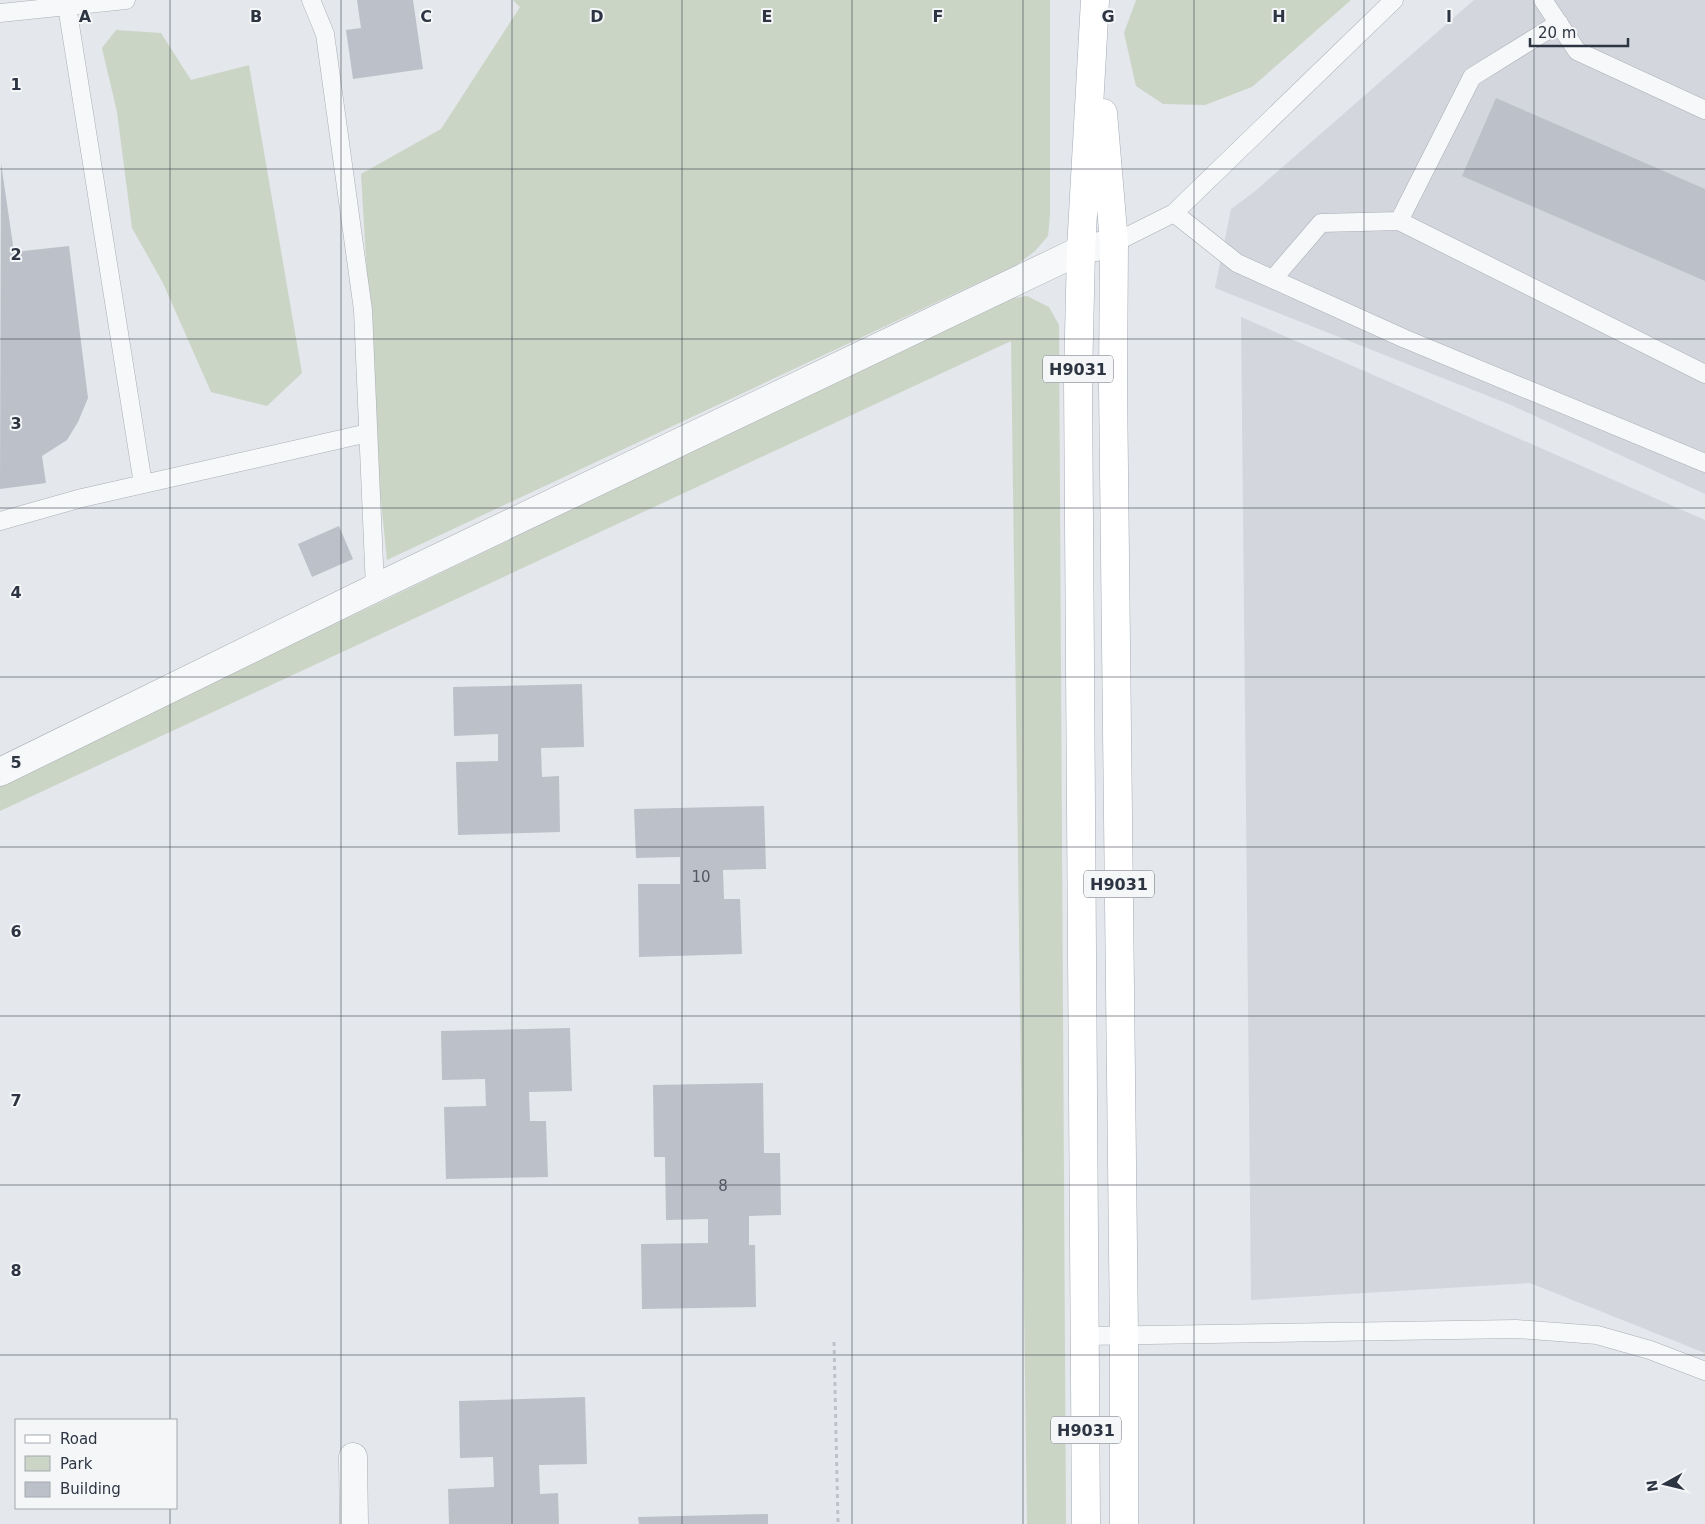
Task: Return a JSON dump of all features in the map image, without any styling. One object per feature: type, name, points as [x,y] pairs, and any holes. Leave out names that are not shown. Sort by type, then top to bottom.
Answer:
[{"type":"main road","name":"Н9031","points":[[1095,6],[1114,243],[1113,394],[1124,1335],[1124,1524]]},
{"type":"main road","name":"Н9031","points":[[1086,1524],[1078,379],[1081,250],[1095,6]]},
{"type":"street","points":[[0,772],[376,588],[1081,250],[1114,243]]},
{"type":"street","points":[[353,1457],[354,1524]]},
{"type":"lane","points":[[0,13],[126,0]]},
{"type":"lane","points":[[311,0],[326,34],[361,300],[376,588]]},
{"type":"lane","points":[[1114,243],[1174,214],[1394,0]]},
{"type":"lane","points":[[1544,0],[1577,51],[1705,110]]},
{"type":"lane","points":[[67,6],[143,484]]},
{"type":"lane","points":[[1399,221],[1472,76],[1559,23]]},
{"type":"lane","points":[[1174,214],[1237,263],[1273,280],[1403,338],[1705,463]]},
{"type":"lane","points":[[1273,280],[1321,223],[1399,221],[1705,374]]},
{"type":"lane","points":[[0,520],[82,498],[368,433]]},
{"type":"lane","points":[[1086,1336],[1516,1330],[1597,1335],[1650,1350],[1705,1371]]},
{"type":"path","points":[[834,1342],[838,1524]]},
{"type":"shaded area","points":[[1474,0],[1705,0],[1705,494],[1511,405],[1215,288],[1231,209],[1254,192]]},
{"type":"shaded area","points":[[1241,317],[1705,520],[1705,1353],[1530,1283],[1251,1300]]},
{"type":"green space","points":[[513,0],[1050,0],[1050,215],[1048,236],[1035,251],[1018,264],[387,560],[379,482],[361,174],[441,129],[520,7]]},
{"type":"green space","points":[[1136,0],[1351,0],[1252,87],[1205,105],[1163,104],[1136,86],[1124,33]]},
{"type":"green space","points":[[116,30],[161,33],[191,80],[249,65],[302,373],[267,406],[211,392],[163,283],[132,228],[117,112],[102,48]]},
{"type":"green space","points":[[1027,296],[1049,307],[1059,325],[1066,1524],[1027,1524],[1011,341],[0,811],[0,782],[383,601],[1007,299]]},
{"type":"building","points":[[357,0],[413,0],[423,69],[353,79],[346,30],[361,28]]},
{"type":"building","points":[[1496,98],[1705,189],[1705,281],[1462,176]]},
{"type":"building","points":[[1,163],[14,252],[69,246],[88,398],[78,422],[67,440],[42,456],[46,483],[0,489]]},
{"type":"building","points":[[339,526],[353,559],[312,577],[298,544]]},
{"type":"building","points":[[582,684],[584,747],[541,748],[542,777],[559,776],[560,832],[458,835],[456,762],[498,761],[498,734],[454,736],[453,687]]},
{"type":"building","points":[[764,806],[766,869],[723,870],[724,899],[740,899],[742,954],[639,957],[638,884],[680,884],[680,857],[636,858],[634,809]]},
{"type":"building","points":[[570,1028],[572,1091],[529,1092],[530,1121],[546,1121],[548,1177],[446,1179],[444,1107],[486,1106],[485,1079],[442,1080],[441,1031]]},
{"type":"building","points":[[763,1083],[764,1153],[780,1153],[781,1215],[749,1216],[749,1245],[755,1245],[756,1307],[642,1309],[641,1244],[708,1243],[708,1219],[666,1220],[665,1157],[654,1157],[653,1085]]},
{"type":"building","points":[[585,1397],[587,1464],[539,1465],[540,1494],[558,1493],[559,1524],[449,1524],[448,1489],[494,1487],[493,1457],[460,1458],[459,1401]]},
{"type":"building","points":[[768,1514],[768,1524],[639,1524],[638,1517]]}]
